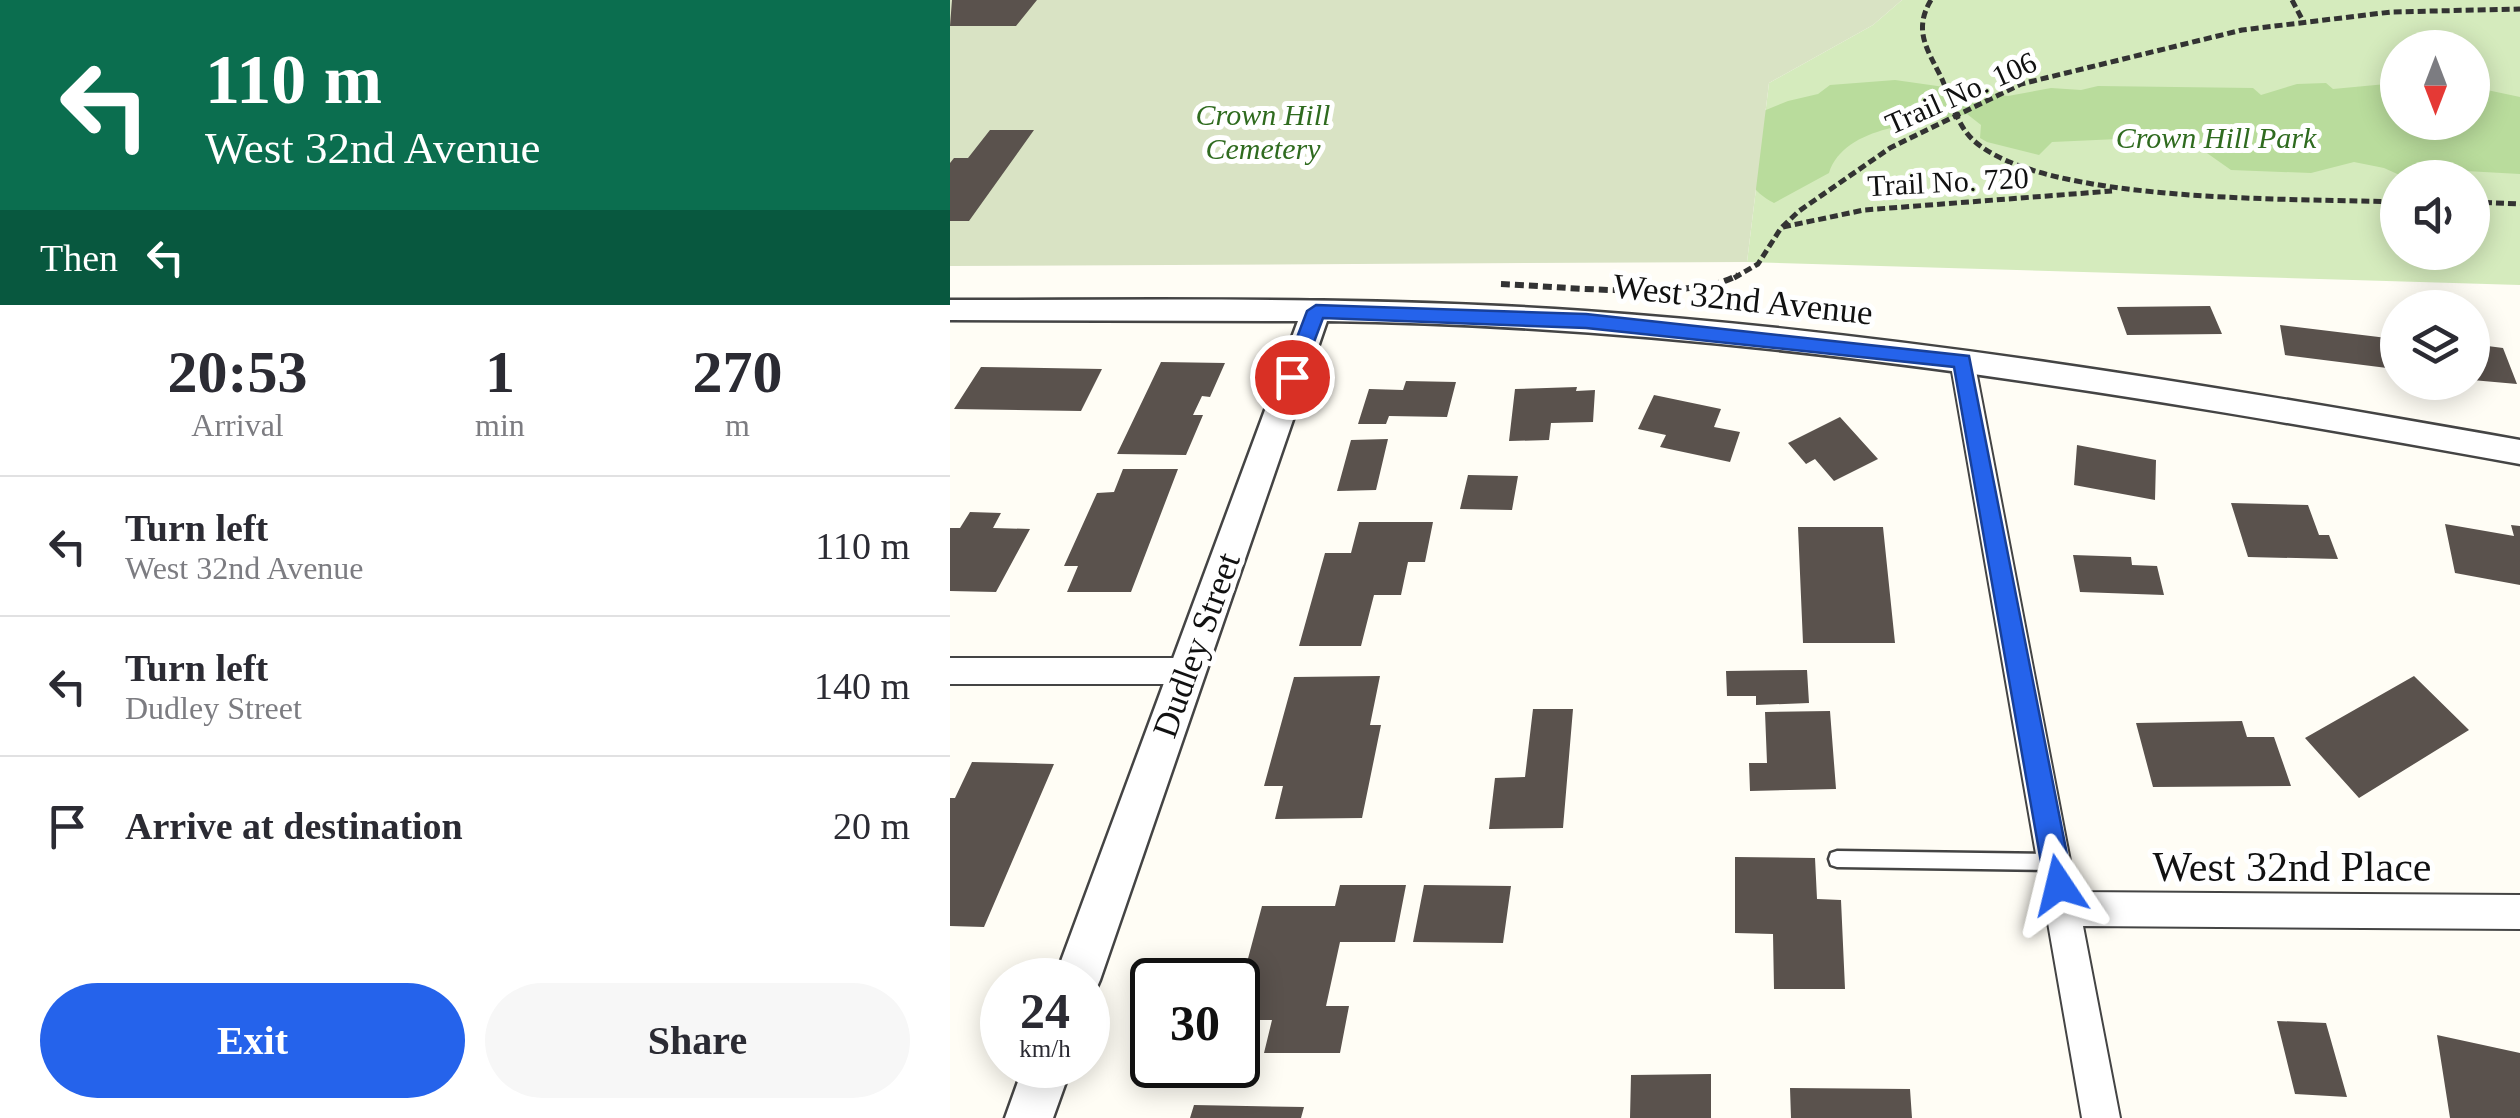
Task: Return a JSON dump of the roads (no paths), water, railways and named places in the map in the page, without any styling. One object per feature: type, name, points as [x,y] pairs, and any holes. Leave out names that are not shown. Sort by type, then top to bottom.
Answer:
[{"type":"street","name":"West 32nd Avenue","points":[[950,310],[1316,311],[1586,321],[1962,360],[2257,405],[2520,452]]},
{"type":"street","name":"Dudley Street","points":[[1086,958],[1316,311]]},
{"type":"street","points":[[1962,360],[2101,1118]]},
{"type":"street","points":[[950,670],[1186,672]]},
{"type":"street","name":"West 32nd Place","points":[[2063,909],[2520,912]]},
{"type":"street","points":[[1029,1118],[1040,1088]]},
{"type":"lane","points":[[1837,859],[2054,862]]},
{"type":"park label","name":"Crown Hill Cemetery","points":[[1263,132]]},
{"type":"park label","name":"Crown Hill Park","points":[[2216,138]]}]
